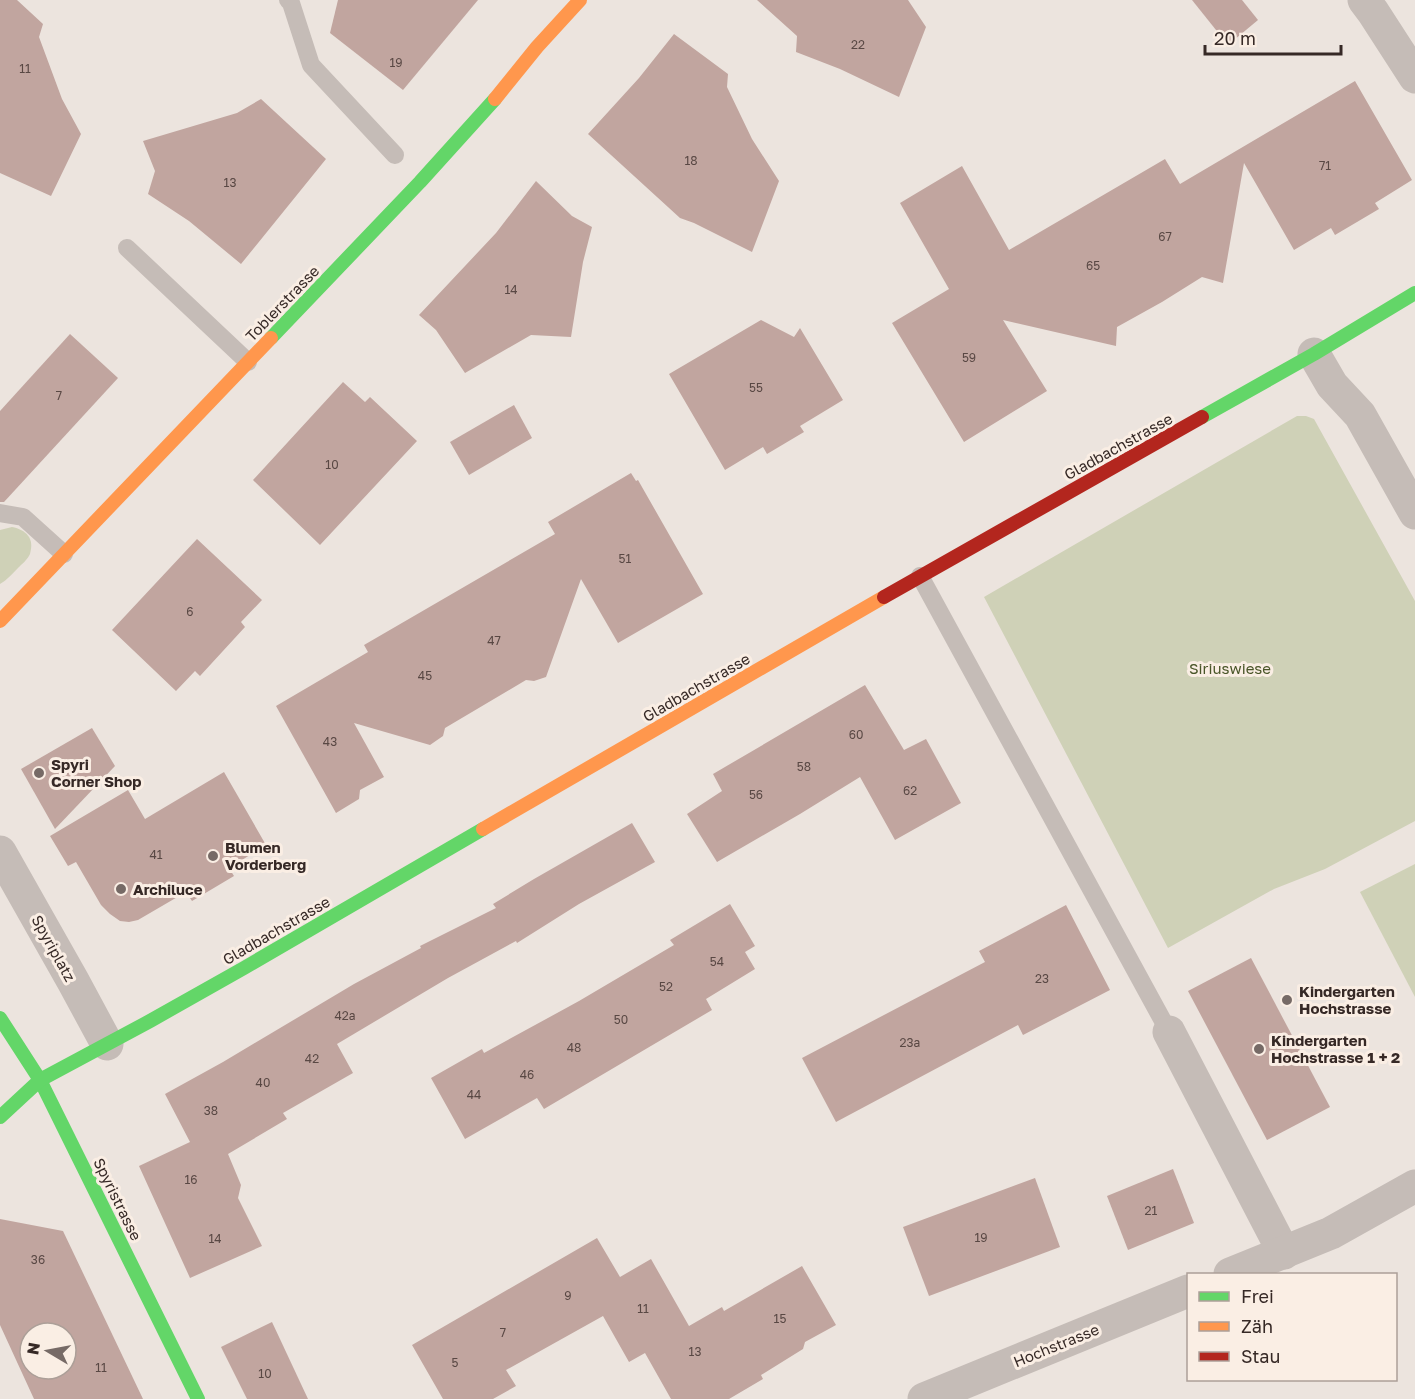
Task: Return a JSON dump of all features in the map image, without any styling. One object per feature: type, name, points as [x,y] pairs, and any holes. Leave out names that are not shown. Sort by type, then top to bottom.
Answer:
[{"type":"street","name":"Toblerstrasse","points":[[2,616],[420,182],[499,95],[537,47],[580,0]]},
{"type":"street","points":[[1364,0],[1415,77]]},
{"type":"street","name":"Gladbachstrasse","points":[[0,1117],[40,1080],[254,962],[920,576],[1314,354],[1415,293]]},
{"type":"street","points":[[1314,354],[1332,385],[1360,415],[1415,513]]},
{"type":"street","name":"Spyriplatz","points":[[0,852],[107,1044]]},
{"type":"street","name":"Spyristrasse","points":[[0,1018],[40,1080],[198,1399]]},
{"type":"street","points":[[1169,1032],[1284,1253]]},
{"type":"street","points":[[1235,1273],[1331,1233],[1415,1186]]},
{"type":"street","name":"Hochstrasse","points":[[924,1399],[1187,1292]]},
{"type":"lane","points":[[288,0],[291,3],[311,65],[395,155]]},
{"type":"lane","points":[[126,248],[248,362]]},
{"type":"lane","points":[[0,513],[23,517],[64,554]]},
{"type":"lane","points":[[920,576],[1169,1032]]},
{"type":"green space","name":"Siriuswiese","points":[[1297,416],[1314,419],[1415,601],[1415,821],[1325,869],[1274,889],[1168,948],[984,597]]},
{"type":"green space","points":[[12,527],[21,530],[30,539],[30,554],[0,584],[0,530]]},
{"type":"green space","points":[[1415,864],[1415,997],[1360,892]]},
{"type":"building","points":[[0,0],[17,0],[43,24],[39,37],[62,99],[81,134],[51,196],[0,173]]},
{"type":"building","points":[[338,0],[478,0],[403,90],[330,33]]},
{"type":"building","points":[[757,0],[908,0],[926,27],[899,97],[840,69],[796,52],[797,36]]},
{"type":"building","points":[[1192,0],[1242,0],[1258,20],[1228,45]]},
{"type":"building","points":[[674,34],[728,74],[727,87],[752,139],[779,181],[752,252],[680,218],[588,134],[639,78]]},
{"type":"building","points":[[1355,81],[1412,180],[1375,203],[1379,209],[1335,235],[1331,228],[1294,250],[1244,163],[1223,283],[1202,277],[1117,327],[1116,346],[1003,320],[1047,391],[964,442],[892,323],[949,289],[900,203],[962,166],[1009,250],[1165,159],[1180,184]]},
{"type":"building","points":[[261,99],[326,159],[241,264],[189,221],[148,194],[155,171],[143,141],[237,113]]},
{"type":"building","points":[[536,181],[572,216],[592,227],[583,262],[571,337],[531,335],[465,373],[436,330],[419,315],[496,233]]},
{"type":"building","points":[[761,320],[794,337],[800,328],[843,400],[800,426],[804,432],[767,454],[763,447],[725,470],[669,374]]},
{"type":"building","points":[[70,334],[118,378],[4,502],[0,502],[0,411]]},
{"type":"building","points":[[343,382],[365,402],[370,397],[417,441],[320,545],[253,480]]},
{"type":"building","points":[[514,405],[532,438],[469,475],[450,442]]},
{"type":"building","points":[[631,473],[636,481],[638,480],[703,594],[618,643],[581,579],[546,677],[534,681],[526,680],[445,728],[443,736],[430,745],[354,723],[384,777],[360,790],[359,799],[336,813],[276,706],[368,652],[364,645],[555,534],[548,522]]},
{"type":"building","points":[[197,539],[262,600],[241,622],[245,627],[200,676],[195,671],[176,691],[112,630]]},
{"type":"building","points":[[865,685],[904,750],[926,739],[961,803],[895,840],[860,777],[717,862],[687,814],[722,791],[713,774]]},
{"type":"building","points":[[92,728],[115,766],[55,829],[21,769]]},
{"type":"building","points":[[224,772],[266,845],[229,868],[234,876],[192,901],[186,892],[138,920],[120,921],[101,905],[76,862],[68,866],[50,836],[128,790],[145,819]]},
{"type":"building","points":[[632,823],[655,862],[579,904],[517,943],[516,941],[448,978],[337,1044],[353,1073],[283,1113],[287,1119],[228,1154],[241,1185],[238,1198],[262,1246],[190,1278],[139,1166],[190,1142],[165,1094],[354,984],[421,948],[420,946],[496,908],[493,904]]},
{"type":"building","points":[[730,904],[755,946],[745,952],[755,969],[706,999],[712,1010],[544,1109],[537,1098],[465,1139],[431,1078],[482,1049],[484,1053],[579,1001],[674,945],[670,940]]},
{"type":"building","points":[[1066,905],[1110,990],[1023,1035],[1018,1025],[836,1122],[802,1058],[985,962],[979,951]]},
{"type":"building","name":"Kindergarten Hochstrasse 1 + 2","points":[[1251,958],[1330,1107],[1267,1140],[1188,991]]},
{"type":"building","points":[[1173,1169],[1194,1223],[1128,1250],[1107,1196]]},
{"type":"building","points":[[1035,1178],[1060,1247],[929,1296],[903,1227]]},
{"type":"building","points":[[0,1219],[63,1231],[143,1399],[34,1399],[26,1381],[78,1381],[78,1321],[18,1321],[18,1364],[0,1325]]},
{"type":"building","points":[[597,1238],[620,1277],[651,1259],[689,1326],[722,1307],[724,1311],[802,1266],[836,1325],[805,1342],[803,1349],[761,1375],[763,1379],[729,1399],[671,1399],[645,1353],[629,1362],[603,1316],[506,1370],[516,1386],[493,1399],[443,1399],[412,1345]]},
{"type":"building","points":[[272,1322],[308,1399],[247,1399],[221,1347]]},
{"type":"traffic: fast","points":[[271,338],[420,182],[495,99]]},
{"type":"traffic: fast","points":[[1202,417],[1314,354],[1415,293]]},
{"type":"traffic: fast","points":[[0,1117],[40,1080],[244,968],[483,829]]},
{"type":"traffic: fast","points":[[0,1018],[40,1080],[198,1399]]},
{"type":"traffic: slow","points":[[495,99],[537,47],[580,0]]},
{"type":"traffic: slow","points":[[0,621],[271,338]]},
{"type":"traffic: slow","points":[[483,829],[884,597]]},
{"type":"traffic: jam","points":[[884,597],[1202,417]]},
{"type":"place","name":"Spyri Corner Shop","points":[[39,773]]},
{"type":"place","name":"Blumen Vorderberg","points":[[213,856]]},
{"type":"place","name":"Archiluce","points":[[121,889]]},
{"type":"place","name":"Kindergarten Hochstrasse","points":[[1287,1000]]},
{"type":"place","name":"Kindergarten Hochstrasse 1 + 2","points":[[1259,1049]]}]
